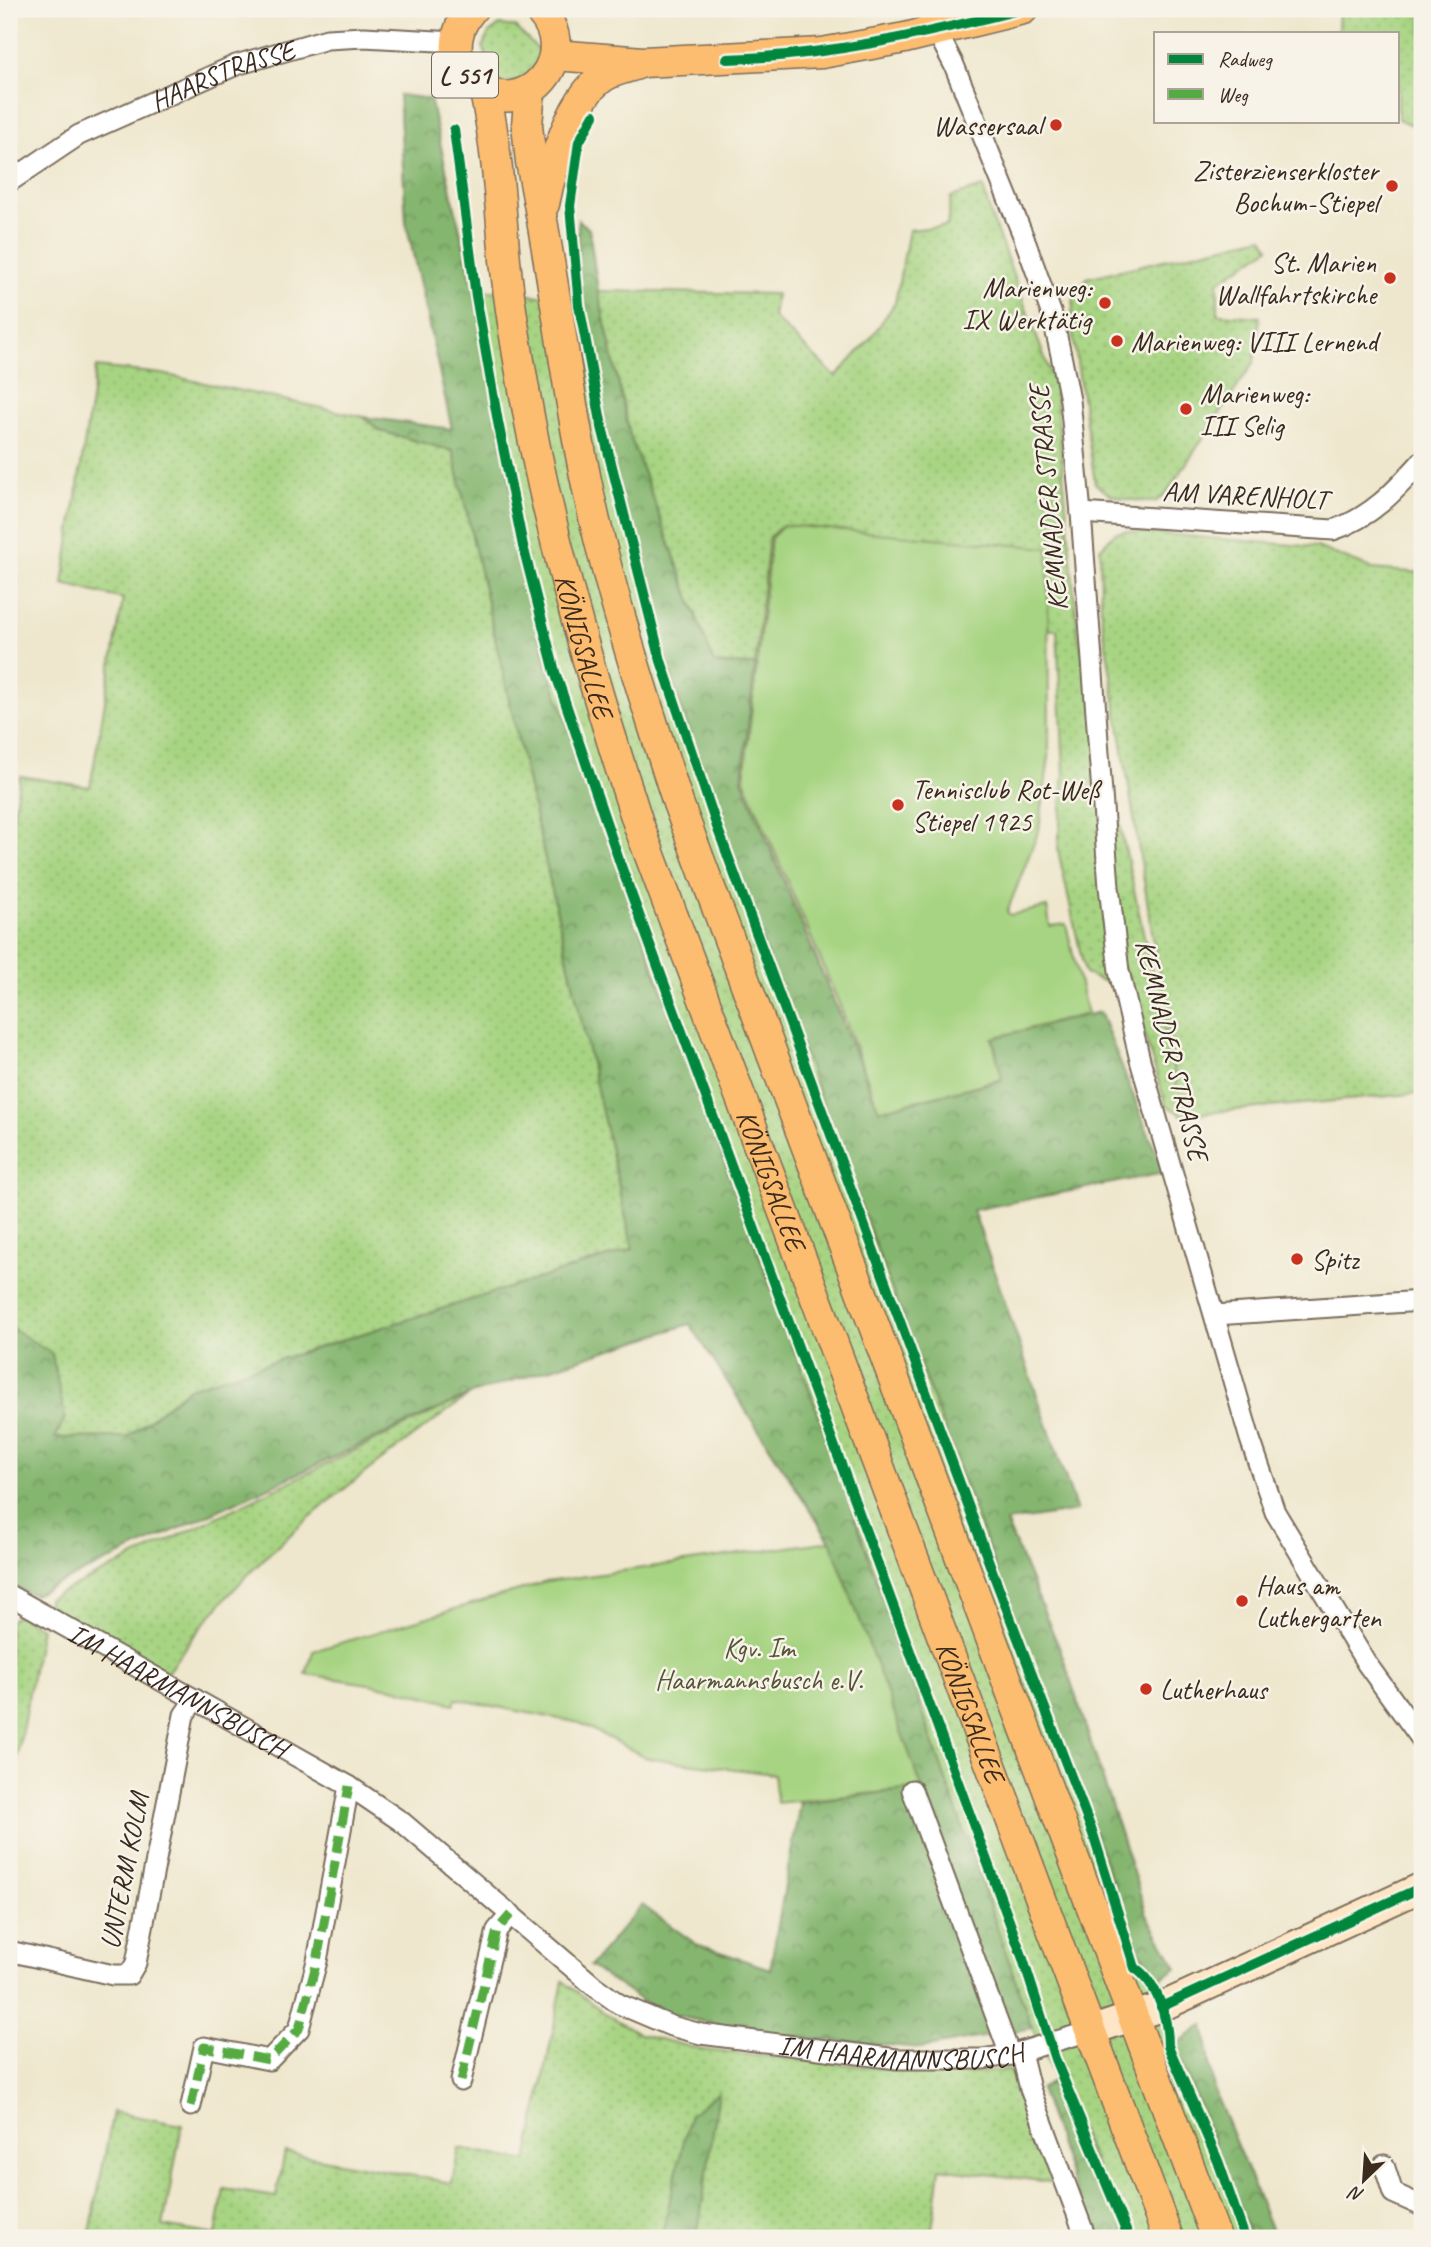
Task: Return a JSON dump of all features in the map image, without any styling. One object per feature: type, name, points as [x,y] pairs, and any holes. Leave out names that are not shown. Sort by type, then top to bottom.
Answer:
[{"type":"main road","name":"L 551","points":[[472,9],[464,18],[456,42],[458,62],[466,77],[485,92],[508,96],[530,90],[546,75],[555,47]]},
{"type":"main road","points":[[537,9],[550,22],[555,47]]},
{"type":"main road","points":[[555,47],[643,62],[822,53],[931,20],[1023,9]]},
{"type":"main road","points":[[555,47],[606,39],[727,59]]},
{"type":"main road","name":"KÖNIGSALLEE","points":[[542,214],[551,169],[589,91],[606,75],[643,62]]},
{"type":"main road","name":"KÖNIGSALLEE","points":[[530,90],[527,125],[531,162],[542,214],[572,403],[599,537],[678,803],[1216,2238]]},
{"type":"main road","name":"KÖNIGSALLEE","points":[[485,92],[493,128],[505,263],[530,422],[581,639],[603,715],[639,826],[1168,2238]]},
{"type":"street","name":"KEMNADER STRASSE","points":[[931,20],[958,74],[1052,315],[1070,400],[1109,887],[1119,971],[1140,1060],[1250,1439],[1275,1512],[1367,1664],[1422,1740]]},
{"type":"street","name":"HAARSTRASSE","points":[[9,182],[79,135],[236,65],[327,39],[364,37],[456,42]]},
{"type":"street","name":"AM VARENHOLT","points":[[1081,513],[1333,530],[1354,523],[1372,512],[1389,498],[1422,461]]},
{"type":"street","points":[[1215,1315],[1422,1301]]},
{"type":"street","name":"IM HAARMANNSBUSCH","points":[[9,1595],[349,1786],[402,1822],[619,2004],[671,2026],[701,2034],[897,2059],[982,2059],[1015,2054],[1133,2017],[1254,1966],[1422,1887]]},
{"type":"street","name":"UNTERM KOLM","points":[[9,1951],[129,1975],[136,1963],[184,1715],[195,1699]]},
{"type":"street","points":[[191,2106],[204,2047],[269,2060],[299,2029],[317,1961],[349,1786]]},
{"type":"street","points":[[912,1790],[1086,2238]]},
{"type":"street","points":[[461,2081],[497,1930],[511,1914]]},
{"type":"street","points":[[1384,2165],[1394,2193],[1422,2206]]},
{"type":"green space","points":[[1339,9],[1422,9],[1422,129],[1400,120],[1400,32],[1338,32]]},
{"type":"green space","points":[[500,25],[515,27],[544,55],[523,80],[495,84],[483,46],[489,33]]},
{"type":"green space","points":[[399,95],[430,99],[503,417],[501,438],[548,669],[688,1064],[828,1440],[1032,2028],[922,2048],[759,2034],[659,2012],[590,1966],[642,1905],[696,1944],[770,1969],[800,1803],[922,1788],[830,1541],[690,1324],[471,1394],[34,1595],[9,1585],[9,1326],[52,1354],[65,1418],[55,1438],[128,1437],[189,1388],[633,1249],[453,451],[380,431],[364,417],[452,429],[406,222]]},
{"type":"green space","points":[[983,187],[991,216],[1055,385],[1078,633],[1177,1087],[1101,613],[1100,549],[1115,533],[1126,531],[1317,547],[1373,569],[1422,573],[1422,1093],[1182,1115],[1166,1105],[1131,992],[1085,974],[1058,850],[1064,773],[1057,630],[1037,629],[786,532],[783,525],[769,537],[755,665],[714,664],[630,436],[598,291],[776,294],[773,317],[836,377],[870,339],[895,303],[909,230],[947,226],[951,197]]},
{"type":"green space","points":[[578,220],[589,229],[598,291],[630,436],[714,664],[755,665],[742,780],[879,1110],[1002,1080],[993,1038],[1100,1012],[1164,1173],[973,1210],[1077,1511],[1006,1522],[1062,1654],[1147,1915],[1177,1968],[1161,1978],[1138,1950],[716,817],[665,656],[600,426],[578,300]]},
{"type":"green space","points":[[1263,237],[1269,248],[1218,282],[1218,314],[1260,317],[1254,362],[1166,494],[1155,502],[1138,501],[1122,499],[1101,489],[1095,483],[1071,322],[1074,297],[1087,278]]},
{"type":"green space","points":[[471,289],[578,300],[600,426],[665,656],[716,817],[1138,1950],[1161,1978],[1175,2045],[1251,2238],[1129,2238],[1032,2028],[828,1440],[688,1064],[548,669],[501,437],[503,417]]},
{"type":"green space","points":[[96,367],[162,374],[364,417],[380,431],[453,451],[633,1249],[189,1388],[128,1437],[54,1438],[9,1326],[9,840],[20,776],[90,787],[123,599],[63,584]]},
{"type":"green space","name":"Tennisclub Rot-Weß Stiepel 1925","points":[[784,525],[1048,548],[1049,757],[1039,830],[1007,912],[1010,915],[1047,907],[1050,926],[1066,924],[1087,1014],[992,1038],[1002,1079],[879,1110],[840,1006],[744,779],[771,538]]},
{"type":"green space","points":[[471,1394],[306,1520],[232,1592],[198,1631],[167,1673],[48,1606],[48,1599]]},
{"type":"green space","name":"Kgv. Im Haarmannsbusch e.V.","points":[[830,1541],[922,1788],[777,1803],[774,1774],[647,1758],[580,1723],[456,1699],[454,1704],[393,1688],[306,1674],[313,1651],[546,1582]]},
{"type":"green space","points":[[17,1615],[41,1628],[9,1801],[9,1622]]},
{"type":"green space","points":[[563,1981],[606,2014],[640,2034],[703,2050],[947,2075],[1009,2070],[1017,2079],[1057,2183],[940,2168],[931,2238],[89,2238],[113,2112],[182,2125],[163,2226],[216,2235],[224,2189],[276,2197],[285,2152],[452,2183],[459,2148],[527,2161]]},
{"type":"green space","points":[[1204,2025],[1214,2090],[1275,2238],[1251,2238],[1175,2045]]},
{"type":"green space","points":[[1057,2080],[1129,2238],[1092,2238],[1040,2089]]},
{"type":"green space","points":[[719,2092],[697,2238],[661,2238],[690,2114]]},
{"type":"marked path","points":[[191,2106],[204,2047],[269,2060],[299,2029],[317,1961],[349,1786]]},
{"type":"marked path","points":[[461,2081],[497,1930],[511,1914]]},
{"type":"cycle path","points":[[727,59],[802,53],[876,42],[1023,9]]},
{"type":"cycle path","points":[[594,115],[579,142],[570,206],[579,305],[602,427],[661,661],[716,824],[993,1573],[1093,1834],[1135,1968],[1156,1992],[1164,2013],[1168,2046],[1218,2161],[1245,2238]]},
{"type":"cycle path","points":[[454,130],[476,296],[498,422],[523,546],[555,672],[621,866],[1022,1956],[1055,2059],[1129,2238]]},
{"type":"cycle path","points":[[1161,2007],[1422,1887]]},
{"type":"place","name":"Wassersaal","points":[[1056,125]]},
{"type":"place","name":"Zisterzienserkloster Bochum-Stiepel","points":[[1392,186]]},
{"type":"place","name":"St. Marien Wallfahrtskirche","points":[[1390,278]]},
{"type":"place","name":"Marienweg: IX Werktätig","points":[[1105,303]]},
{"type":"place","name":"Marienweg: VIII Lernend","points":[[1117,341]]},
{"type":"place","name":"Marienweg: III Selig","points":[[1186,409]]},
{"type":"place","name":"Tennisclub Rot-Weß Stiepel 1925","points":[[898,805]]},
{"type":"place","name":"Spitz","points":[[1297,1259]]},
{"type":"place","name":"Haus am Luthergarten","points":[[1242,1601]]},
{"type":"place","name":"Lutherhaus","points":[[1146,1689]]}]
